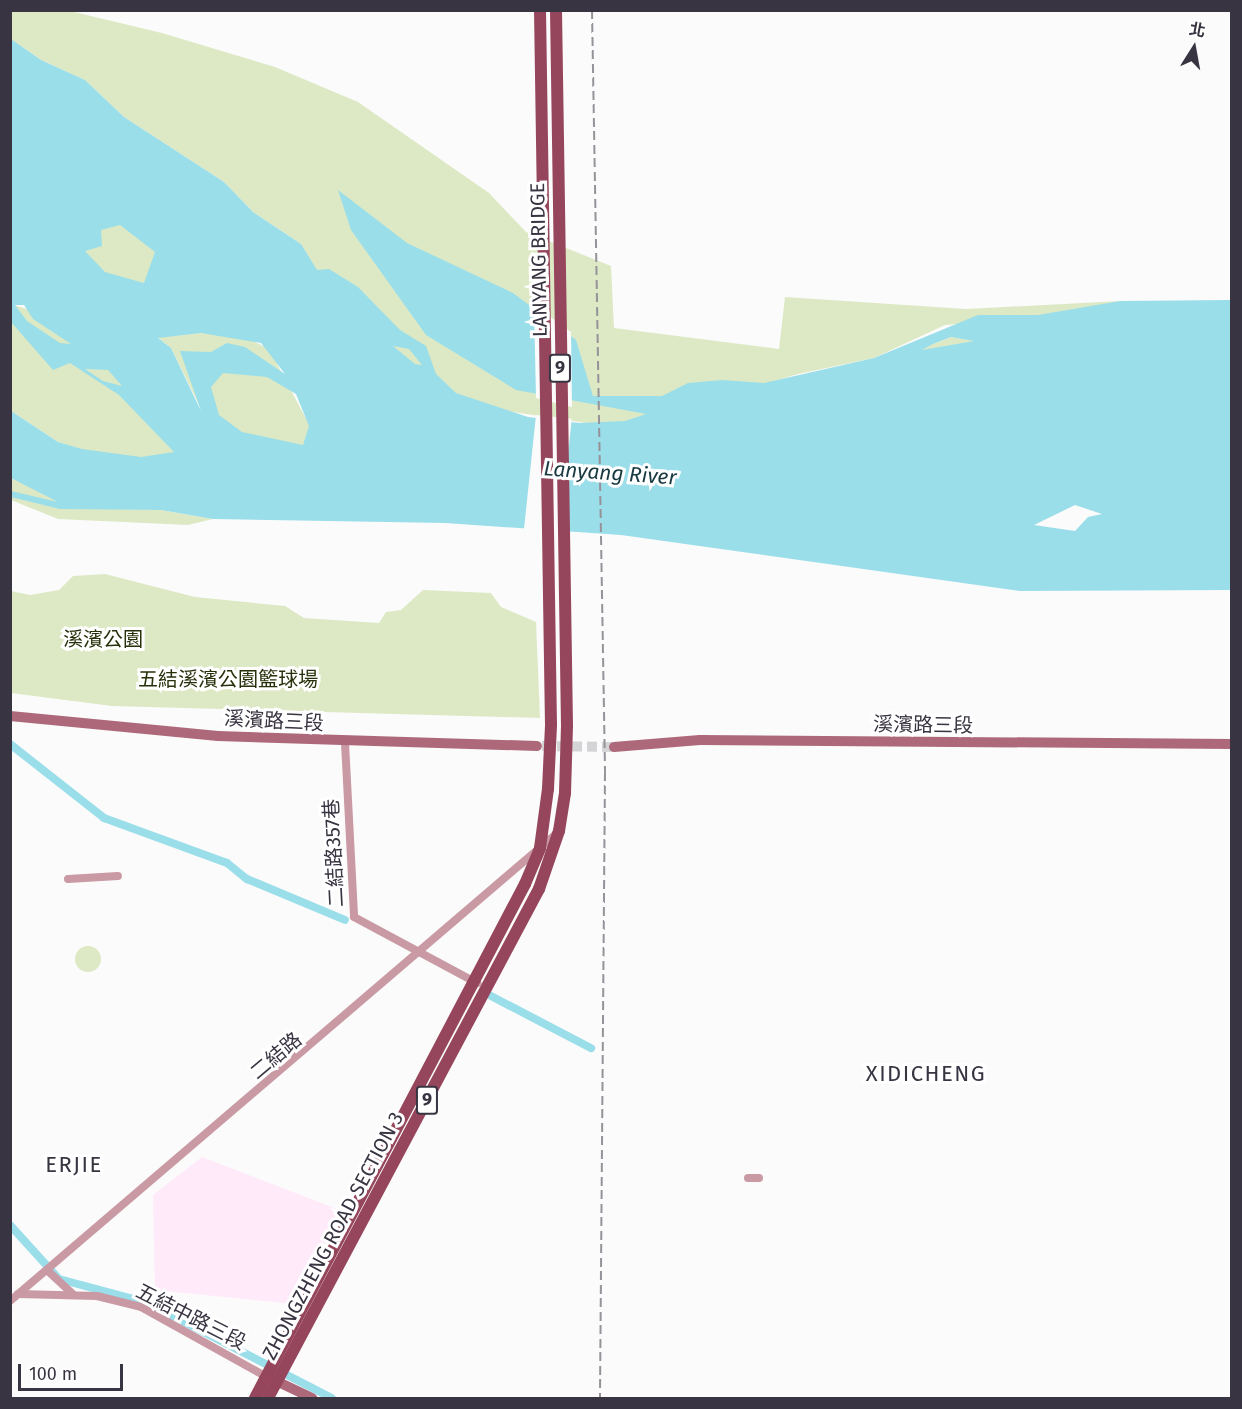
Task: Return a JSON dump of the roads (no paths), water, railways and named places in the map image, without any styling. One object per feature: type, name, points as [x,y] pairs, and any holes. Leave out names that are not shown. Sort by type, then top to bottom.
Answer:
[{"type":"main road","name":"LANYANG BRIDGE","points":[[540,10],[551,725]]},
{"type":"main road","name":"LANYANG BRIDGE","points":[[556,10],[567,726]]},
{"type":"main road","name":"ZHONGZHENG ROAD SECTION 3","points":[[345,1243],[540,848],[548,789],[551,725]]},
{"type":"main road","name":"ZHONGZHENG ROAD SECTION 3","points":[[255,1398],[272,1379],[539,889],[559,831],[565,793],[567,726]]},
{"type":"main road","name":"ZHONGZHENG ROAD SECTION 3","points":[[268,1398],[272,1379]]},
{"type":"street","name":"溪濱路三段","points":[[10,716],[345,743],[537,746]]},
{"type":"street","name":"溪濱路三段","points":[[614,747],[700,740],[1232,744]]},
{"type":"street","name":"二結路357巷","points":[[345,743],[352,904],[356,927],[420,955],[486,988]]},
{"type":"street","name":"二結路","points":[[10,1301],[14,1294],[51,1269],[420,955],[559,831]]},
{"type":"street","points":[[68,879],[118,876]]},
{"type":"street","points":[[748,1178],[759,1178]]},
{"type":"street","points":[[51,1269],[74,1295]]},
{"type":"street","name":"五結中路三段","points":[[14,1294],[74,1295],[141,1307],[272,1379],[312,1398]]},
{"type":"water","name":"Lanyang River","points":[[11,39],[41,60],[85,80],[124,117],[224,182],[253,212],[301,244],[317,270],[329,269],[358,287],[400,330],[426,346],[436,374],[456,393],[528,417],[579,423],[625,421],[646,414],[516,390],[426,335],[351,230],[338,190],[407,243],[513,293],[576,340],[593,396],[662,396],[688,383],[722,380],[764,383],[874,358],[978,315],[1038,315],[1120,301],[1231,300],[1231,590],[1020,591],[621,535],[445,523],[213,519],[161,510],[60,509],[11,497],[11,491],[58,502],[11,478],[11,411],[58,442],[82,449],[141,457],[174,452],[119,395],[70,363],[53,370],[11,322]],"holes":[[[120,225],[155,252],[144,283],[105,272],[85,251],[102,246],[101,230]],[[15,305],[24,305],[33,319],[71,344],[60,343],[27,321]],[[201,333],[261,343],[285,374],[245,347],[227,343],[211,352],[180,351],[201,411],[171,348],[158,338]],[[951,337],[974,341],[922,350]],[[393,346],[409,349],[422,365],[415,364]],[[85,369],[108,370],[122,386],[103,381]],[[223,373],[267,377],[296,394],[309,426],[303,445],[242,432],[219,415],[211,387]],[[1075,505],[1102,514],[1088,517],[1075,531],[1034,525]]]},
{"type":"waterway","points":[[10,744],[104,818],[227,863],[247,879],[345,920]]},
{"type":"waterway","points":[[491,996],[591,1048]]},
{"type":"waterway","points":[[10,1225],[59,1279],[145,1302],[332,1398]]},
{"type":"tunnel","points":[[542,746],[614,747]]},
{"type":"railway","points":[[592,10],[605,772],[600,1398]]},
{"type":"district","name":"XIDICHENG","points":[[926,1074]]},
{"type":"district","name":"ERJIE","points":[[74,1165]]},
{"type":"park label","name":"溪濱公園","points":[[103,639]]},
{"type":"park label","name":"五結溪濱公園籃球場","points":[[228,679]]}]
